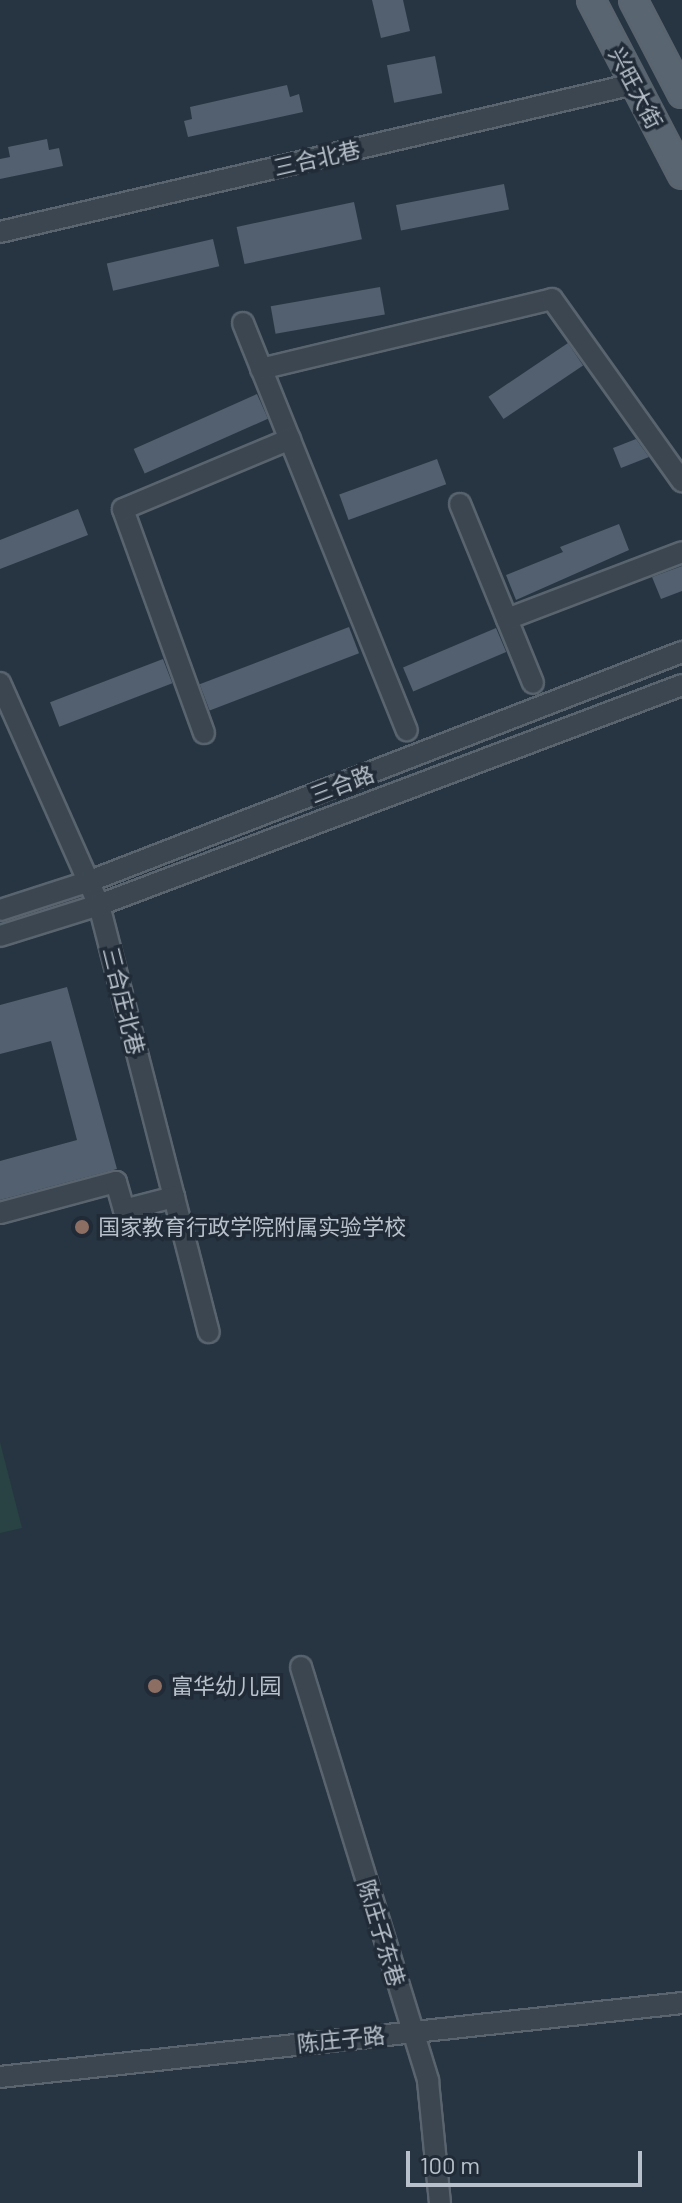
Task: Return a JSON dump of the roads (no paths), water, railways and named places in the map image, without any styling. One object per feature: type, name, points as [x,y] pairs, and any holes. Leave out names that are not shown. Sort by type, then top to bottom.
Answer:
[{"type":"main road","name":"兴旺大街","points":[[591,0],[682,175]]},
{"type":"main road","name":"兴旺大街","points":[[633,0],[682,94]]},
{"type":"street","name":"三合北巷","points":[[0,232],[634,84]]},
{"type":"street","points":[[261,369],[552,299],[682,481]]},
{"type":"street","points":[[243,323],[407,730]]},
{"type":"street","points":[[204,733],[123,509],[290,439]]},
{"type":"street","points":[[460,504],[533,683]]},
{"type":"street","points":[[507,619],[682,552]]},
{"type":"street","name":"三合路","points":[[0,910],[90,881],[682,652]]},
{"type":"street","name":"三合庄北巷","points":[[0,683],[99,905],[209,1332]]},
{"type":"street","name":"三合路","points":[[0,936],[99,905],[682,685]]},
{"type":"street","points":[[0,1213],[116,1182],[124,1210],[174,1197]]},
{"type":"street","name":"陈庄子东巷","points":[[301,1667],[410,2031],[428,2081],[440,2203]]},
{"type":"street","name":"陈庄子路","points":[[0,2077],[682,2003]]},
{"type":"place","name":"国家教育行政学院附属实验学校","points":[[82,1227]]},
{"type":"place","name":"富华幼儿园","points":[[155,1686]]}]
